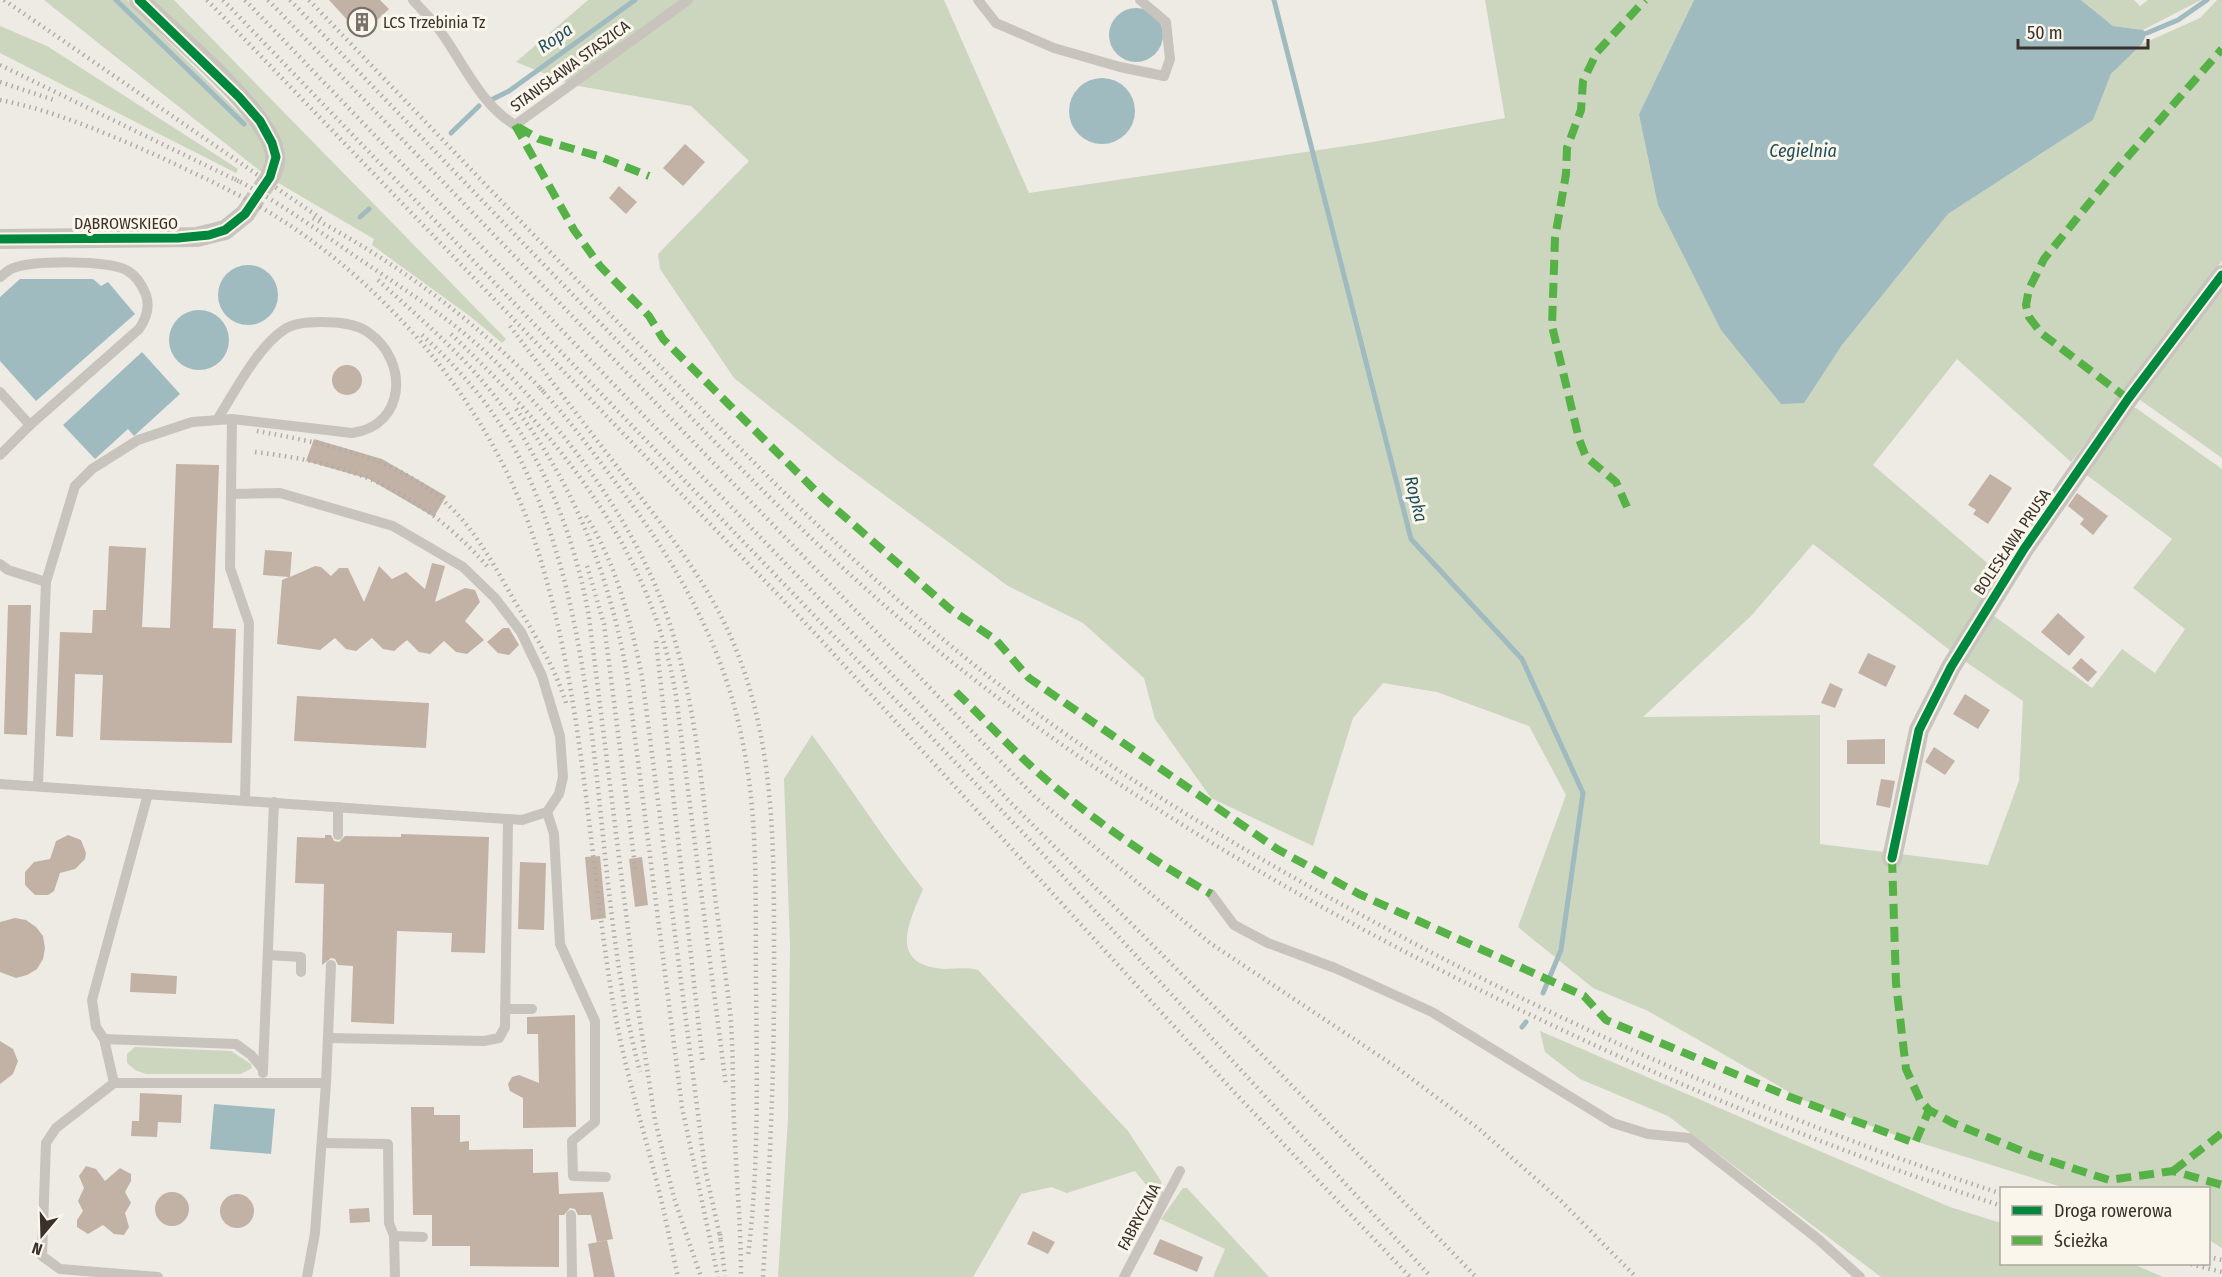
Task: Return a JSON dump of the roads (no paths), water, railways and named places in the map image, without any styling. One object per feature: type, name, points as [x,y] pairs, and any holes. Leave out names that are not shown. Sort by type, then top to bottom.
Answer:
[{"type":"street","points":[[139,0],[239,97],[260,121],[272,143],[276,157],[270,177]]},
{"type":"street","name":"DĄBROWSKIEGO","points":[[0,239],[197,237],[225,230],[245,214]]},
{"type":"street","name":"BOLESŁAWA PRUSA","points":[[1892,858],[1919,730],[1951,666],[2024,549],[2128,399],[2222,274]]},
{"type":"lane","name":"STANISŁAWA STASZICA","points":[[413,0],[435,25],[483,95],[504,118],[515,125],[687,0]]},
{"type":"lane","points":[[978,0],[996,23],[1054,48],[1120,67],[1164,76],[1170,59],[1166,22],[1140,0]]},
{"type":"lane","points":[[0,277],[11,269],[34,264],[115,266],[135,276],[147,300],[147,313],[139,330],[30,425],[0,455]]},
{"type":"lane","points":[[38,786],[46,582],[75,486],[92,469],[138,440],[192,422],[232,419],[352,433],[364,431],[382,422],[389,413],[394,400],[396,384],[393,366],[380,342],[369,332],[355,326],[332,322],[309,322],[286,328],[255,362],[217,420]]},
{"type":"lane","points":[[0,392],[30,425]]},
{"type":"lane","points":[[232,419],[230,568],[249,623],[245,800]]},
{"type":"lane","points":[[0,784],[522,820],[547,812],[559,794],[563,777],[560,736],[542,676],[520,632],[480,582],[434,548],[393,526],[280,493],[231,494]]},
{"type":"lane","points":[[0,564],[8,570],[46,582]]},
{"type":"lane","points":[[114,1083],[104,1039],[96,1027],[92,1000],[148,794]]},
{"type":"lane","points":[[263,1083],[274,802]]},
{"type":"lane","points":[[338,807],[338,835]]},
{"type":"lane","points":[[547,812],[554,834],[560,944],[596,1021],[596,1122],[572,1141],[573,1176],[606,1177]]},
{"type":"lane","points":[[328,1038],[493,1040],[499,1038],[505,1027],[508,819]]},
{"type":"lane","points":[[1211,894],[1234,924],[1268,943],[1335,968],[1432,1012],[1613,1123],[1648,1134],[1689,1138],[1818,1239],[1860,1277]]},
{"type":"lane","points":[[268,955],[301,957],[301,972]]},
{"type":"lane","points":[[307,1277],[315,1233],[324,1143],[331,965]]},
{"type":"lane","points":[[505,1009],[532,1009]]},
{"type":"lane","points":[[104,1039],[236,1044],[251,1055],[263,1069]]},
{"type":"lane","points":[[158,1277],[60,1269],[42,1256],[46,1143],[56,1128],[114,1083],[326,1083]]},
{"type":"lane","points":[[324,1143],[388,1144],[389,1223],[394,1236],[395,1277]]},
{"type":"lane","name":"FABRYCZNA","points":[[1124,1277],[1180,1171]]},
{"type":"lane","points":[[571,1215],[572,1277]]},
{"type":"lane","points":[[394,1236],[423,1237]]},
{"type":"water","name":"Cegielnia","points":[[1694,0],[2081,0],[2113,26],[2143,30],[2147,33],[2142,44],[2111,74],[2093,120],[1948,214],[1842,345],[1804,403],[1781,404],[1721,330],[1658,205],[1639,114]]},
{"type":"water","points":[[1131,8],[1141,8],[1151,12],[1159,20],[1163,35],[1159,50],[1151,58],[1141,62],[1131,62],[1121,58],[1113,50],[1109,40],[1109,30],[1113,20],[1121,12]]},
{"type":"water","points":[[1102,78],[1115,81],[1125,88],[1132,98],[1135,111],[1132,124],[1125,134],[1115,141],[1102,144],[1089,141],[1079,134],[1072,124],[1069,111],[1072,98],[1079,88],[1089,81]]},
{"type":"water","points":[[248,265],[269,274],[278,295],[269,316],[248,325],[227,316],[218,295],[227,274]]},
{"type":"water","points":[[20,279],[93,279],[101,286],[108,282],[135,314],[36,401],[0,361],[0,297]]},
{"type":"water","points":[[193,310],[205,310],[221,318],[227,328],[229,340],[227,352],[221,362],[205,370],[193,370],[177,362],[169,346],[169,334],[177,318]]},
{"type":"water","points":[[142,352],[180,394],[134,436],[128,429],[95,459],[63,425]]},
{"type":"water","points":[[214,1104],[275,1109],[271,1154],[210,1149]]},
{"type":"waterway","name":"Ropa","points":[[116,0],[244,124]]},
{"type":"waterway","name":"Ropa","points":[[491,100],[509,91],[635,0]]},
{"type":"waterway","name":"Ropka","points":[[1274,0],[1411,539],[1522,659],[1583,793],[1561,950],[1543,993]]},
{"type":"waterway","points":[[2147,33],[2178,20],[2207,0]]},
{"type":"waterway","name":"Ropa","points":[[451,133],[479,106]]},
{"type":"waterway","name":"Ropa","points":[[360,217],[369,209]]},
{"type":"waterway","name":"Ropka","points":[[1522,1027],[1526,1022]]},
{"type":"tunnel","points":[[245,214],[270,177]]},
{"type":"railway","points":[[4,0],[323,220]]},
{"type":"railway","points":[[207,0],[811,629],[1235,1093],[1410,1277]]},
{"type":"railway","points":[[223,0],[1028,838],[1431,1277]]},
{"type":"railway","points":[[245,0],[905,688],[1010,802],[1273,1066],[1476,1277]]},
{"type":"railway","points":[[268,0],[1036,798],[1210,943],[1396,1067],[1479,1129],[1561,1201],[1636,1277]]},
{"type":"railway","points":[[290,0],[798,526],[905,623],[1037,727],[1176,821],[1248,865],[1395,946],[1534,1017],[1665,1077],[1798,1132],[2000,1205]]},
{"type":"railway","points":[[309,0],[797,505],[927,626],[1072,739],[1123,774],[1282,871],[1391,931],[1539,1007],[1690,1076],[1767,1108],[2000,1193]]},
{"type":"railway","points":[[0,65],[240,182]]},
{"type":"railway","points":[[0,82],[54,100]]},
{"type":"railway","points":[[0,100],[62,117],[160,157],[258,206],[315,243],[356,276],[430,353],[462,396],[490,441],[514,488],[533,536],[550,592],[563,649],[582,764],[603,938],[616,1020],[678,1277]]},
{"type":"railway","points":[[235,179],[296,216],[412,294],[484,350],[554,425],[579,456],[623,523],[659,594],[681,662],[694,726],[730,1011],[741,1277]]},
{"type":"railway","points":[[313,218],[376,254],[436,296],[492,342],[544,392]]},
{"type":"railway","points":[[378,280],[460,356],[503,407],[534,455],[568,534],[589,617],[638,1009],[655,1120],[674,1198],[701,1277]]},
{"type":"railway","points":[[510,326],[691,565],[722,618],[739,657],[752,697],[768,779],[773,862],[773,1071],[763,1277]]},
{"type":"railway","points":[[451,334],[527,412],[594,497],[622,543],[645,591],[664,642],[676,696],[726,1086]]},
{"type":"railway","points":[[422,335],[464,377],[489,408],[520,459],[549,530],[570,605],[585,682],[612,919],[624,997],[640,1072]]},
{"type":"railway","points":[[540,388],[613,479],[676,571],[710,637],[723,671],[743,744],[754,834],[757,1054],[754,1188],[748,1256]]},
{"type":"railway","points":[[516,409],[556,469],[588,535],[611,604],[620,640],[627,675],[682,1107],[718,1277]]},
{"type":"railway","points":[[257,431],[314,442],[370,459],[421,484],[444,502],[465,523],[491,560],[544,652],[567,706]]},
{"type":"railway","points":[[255,452],[324,464],[384,485],[437,518],[488,567]]},
{"type":"railway","points":[[586,516],[614,573],[633,634],[642,676],[705,1169],[721,1241]]},
{"type":"railway","points":[[587,566],[604,624],[636,873]]},
{"type":"railway","points":[[656,641],[703,1064]]},
{"type":"railway","points":[[720,1234],[725,1276]]},
{"type":"railway","points":[[2210,1257],[2222,1260]]},
{"type":"railway","points":[[2195,1265],[2222,1272]]},
{"type":"place","name":"LCS Trzebinia Tz","points":[[362,22]]}]
